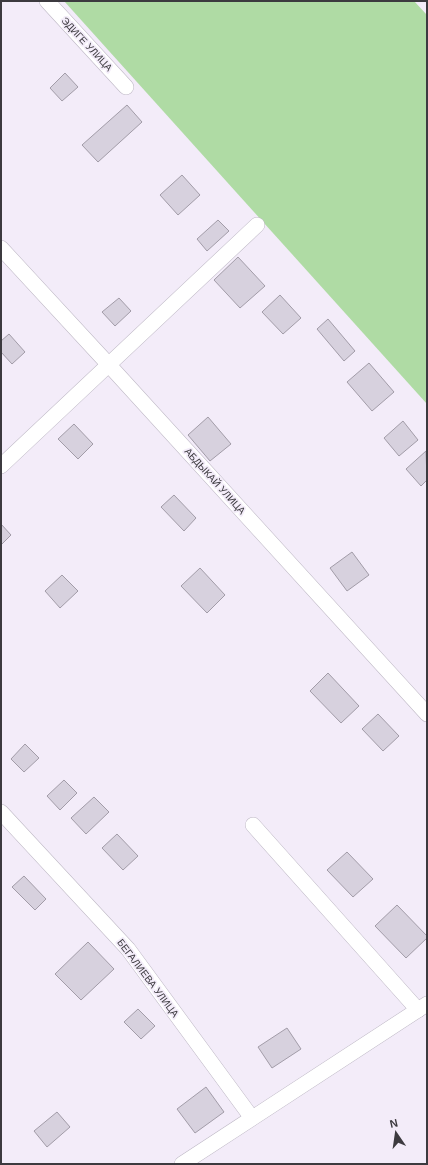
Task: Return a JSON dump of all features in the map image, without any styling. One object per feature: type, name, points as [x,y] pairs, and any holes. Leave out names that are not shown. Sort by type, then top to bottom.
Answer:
[{"type":"street","name":"ЭДИГЕ УЛИЦА","points":[[47,1],[126,87]]},
{"type":"street","points":[[1,466],[257,225]]},
{"type":"street","name":"АБДЫКАЙ УЛИЦА","points":[[1,248],[109,364],[427,714]]},
{"type":"street","name":"БЕГАЛИЕВА УЛИЦА","points":[[1,812],[128,949],[252,1118]]},
{"type":"street","points":[[182,1164],[423,1007],[253,825]]},
{"type":"green space","points":[[64,1],[414,1],[427,15],[427,404]]},
{"type":"building","points":[[65,73],[78,87],[62,101],[50,88]]},
{"type":"building","points":[[127,105],[142,122],[98,162],[82,145]]},
{"type":"building","points":[[182,175],[200,195],[178,215],[160,195]]},
{"type":"building","points":[[218,220],[229,231],[207,251],[197,239]]},
{"type":"building","points":[[238,257],[265,286],[240,308],[214,280]]},
{"type":"building","points":[[280,295],[301,318],[283,334],[262,312]]},
{"type":"building","points":[[119,298],[131,311],[115,326],[102,312]]},
{"type":"building","points":[[328,319],[355,351],[344,361],[317,329]]},
{"type":"building","points":[[9,334],[25,352],[12,364],[1,352],[1,341]]},
{"type":"building","points":[[369,363],[394,392],[372,411],[347,382]]},
{"type":"building","points":[[208,417],[231,444],[210,461],[188,435]]},
{"type":"building","points":[[403,421],[418,440],[399,456],[384,438]]},
{"type":"building","points":[[74,424],[93,444],[78,459],[58,439]]},
{"type":"building","points":[[426,451],[427,480],[421,486],[406,469]]},
{"type":"building","points":[[174,495],[196,518],[184,531],[161,507]]},
{"type":"building","points":[[1,524],[11,535],[1,545]]},
{"type":"building","points":[[352,552],[369,575],[347,591],[330,568]]},
{"type":"building","points":[[200,568],[225,595],[207,613],[181,586]]},
{"type":"building","points":[[62,575],[78,591],[60,608],[45,591]]},
{"type":"building","points":[[328,673],[359,706],[341,723],[310,691]]},
{"type":"building","points":[[378,714],[399,736],[383,751],[362,729]]},
{"type":"building","points":[[25,744],[39,758],[24,772],[11,759]]},
{"type":"building","points":[[64,780],[77,793],[60,810],[47,796]]},
{"type":"building","points":[[94,797],[109,812],[86,834],[71,818]]},
{"type":"building","points":[[117,834],[138,856],[123,870],[102,848]]},
{"type":"building","points":[[347,852],[373,879],[353,897],[327,870]]},
{"type":"building","points":[[24,876],[46,899],[35,910],[12,887]]},
{"type":"building","points":[[397,905],[427,936],[427,938],[406,958],[375,926]]},
{"type":"building","points":[[88,942],[114,969],[81,1000],[55,974]]},
{"type":"building","points":[[138,1009],[155,1026],[141,1039],[124,1022]]},
{"type":"building","points":[[287,1028],[301,1049],[272,1068],[258,1047]]},
{"type":"building","points":[[206,1087],[224,1112],[195,1133],[177,1109]]},
{"type":"building","points":[[57,1112],[70,1127],[47,1147],[34,1131]]}]
